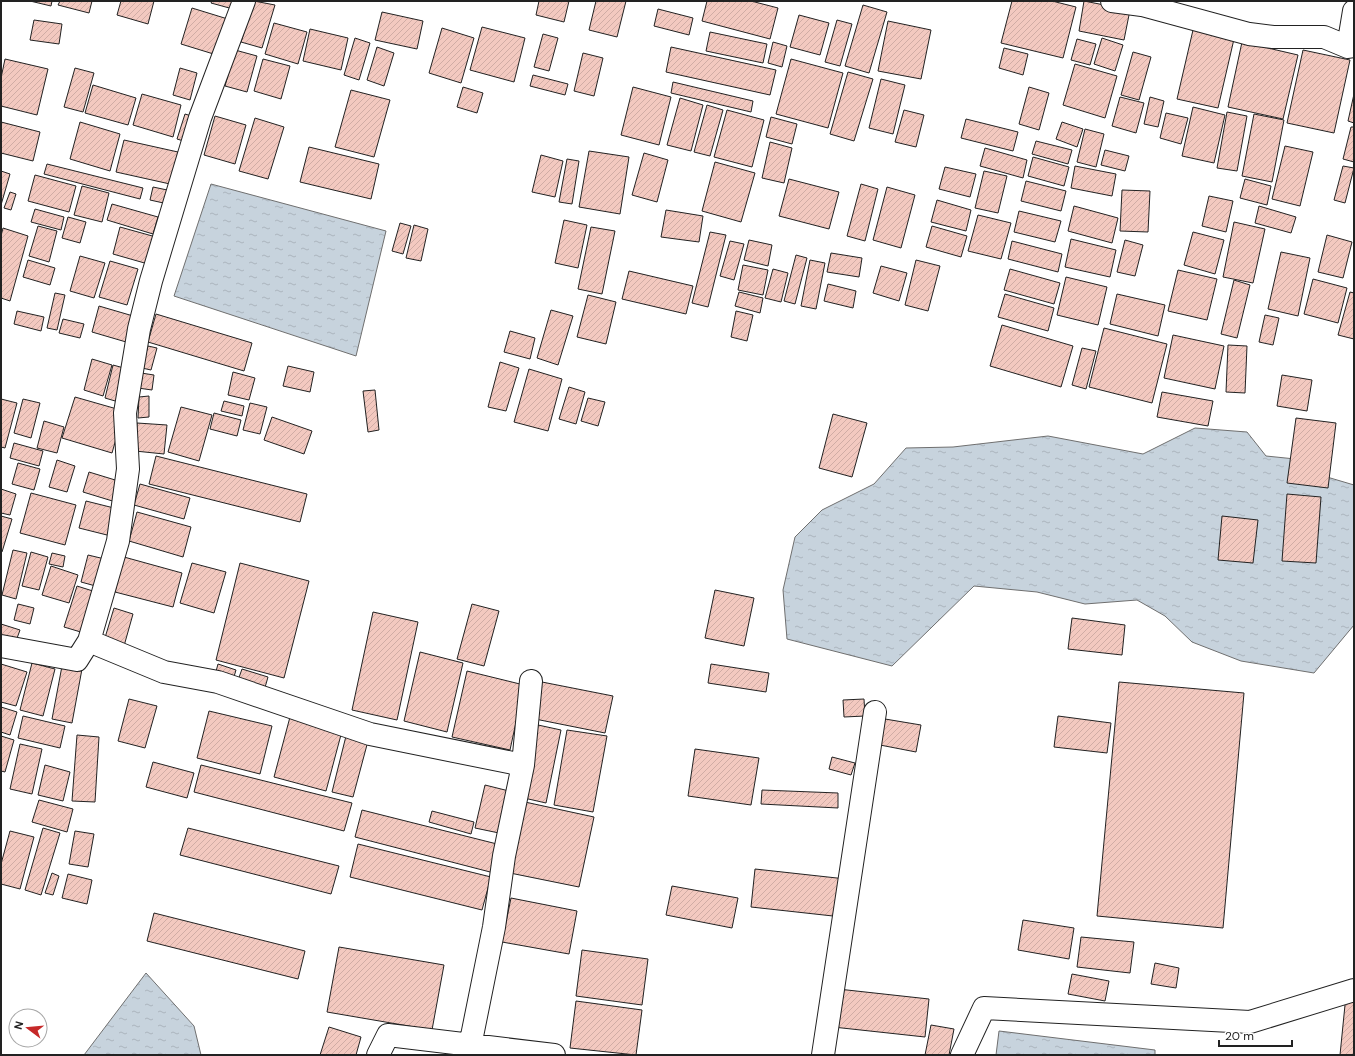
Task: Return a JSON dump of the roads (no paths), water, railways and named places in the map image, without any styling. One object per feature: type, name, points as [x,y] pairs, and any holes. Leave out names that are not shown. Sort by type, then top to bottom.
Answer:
[{"type":"street","points":[[1,646],[77,660],[89,640],[118,541],[128,469],[125,414],[139,329],[151,281],[200,118],[244,1]]},
{"type":"street","points":[[1112,1],[1142,5],[1250,34],[1273,37],[1324,37],[1351,47],[1354,11]]},
{"type":"street","points":[[89,640],[164,672],[218,682],[370,734],[523,765]]},
{"type":"street","points":[[470,1046],[494,927],[504,856],[523,765],[531,681]]},
{"type":"street","points":[[823,1055],[875,712]]},
{"type":"street","points":[[962,1055],[984,1008],[1250,1022],[1354,990]]},
{"type":"street","points":[[378,1055],[388,1035],[554,1055]]},
{"type":"water","points":[[211,184],[386,231],[356,356],[174,296]]},
{"type":"water","points":[[1195,428],[1247,432],[1266,456],[1305,460],[1327,477],[1354,485],[1354,625],[1314,673],[1241,661],[1192,642],[1165,616],[1137,600],[1085,604],[1037,592],[974,586],[892,666],[787,639],[783,590],[795,537],[822,510],[874,484],[906,448],[953,447],[1048,436],[1143,454]]},
{"type":"water","points":[[146,973],[194,1026],[201,1055],[84,1055]]},
{"type":"water","points":[[999,1031],[1155,1050],[1155,1055],[996,1055]]}]
